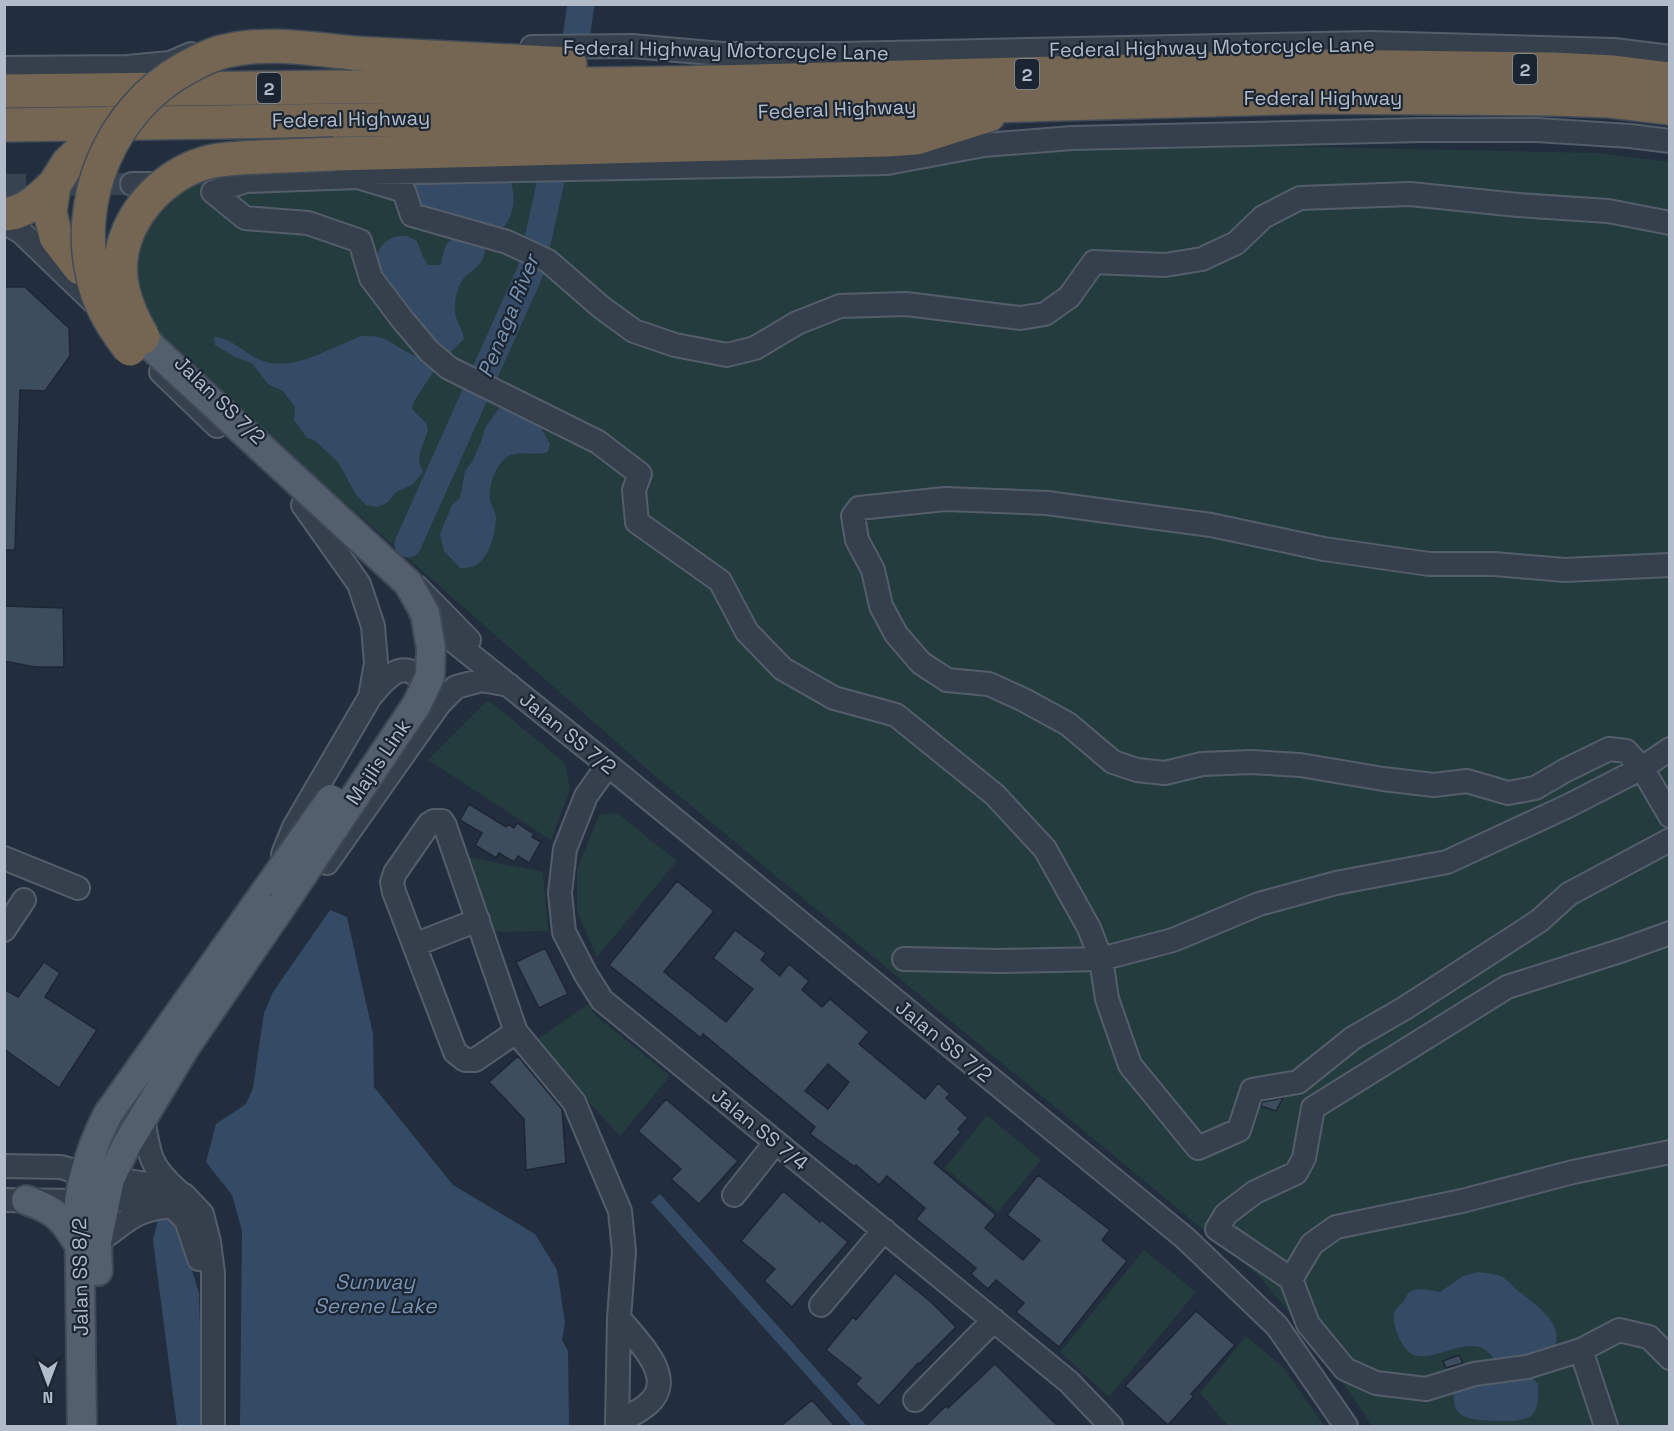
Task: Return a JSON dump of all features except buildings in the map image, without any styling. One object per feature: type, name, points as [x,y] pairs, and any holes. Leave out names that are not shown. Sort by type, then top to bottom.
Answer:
[{"type":"highway","points":[[137,343],[105,313],[94,280],[88,221],[91,200],[101,165],[110,145],[132,113],[173,75],[201,60],[224,51],[245,47],[275,46],[384,55],[634,68],[660,83]]},
{"type":"highway","name":"Federal Highway","points":[[4,91],[660,83],[1316,66],[1553,69],[1670,78]]},
{"type":"highway","name":"Federal Highway","points":[[4,125],[498,117],[631,131],[1028,103],[1329,97],[1552,99],[1611,101],[1670,108]]},
{"type":"highway","points":[[9,226],[18,211],[34,203],[54,185],[68,163],[110,123]]},
{"type":"highway","points":[[137,343],[134,321],[122,289],[121,263],[124,243],[135,217],[156,190],[176,175],[213,160],[301,156],[631,131]]},
{"type":"highway","points":[[54,185],[50,212],[56,237],[80,268]]},
{"type":"main road","name":"Majlis Link","points":[[94,1188],[126,1146],[278,892],[396,706],[414,666],[414,635],[405,610],[376,578],[137,343]]},
{"type":"main road","name":"Majlis Link","points":[[94,1188],[96,1138],[108,1114],[278,892]]},
{"type":"main road","name":"Jalan SS 8/2","points":[[82,1426],[88,1244],[94,1188]]},
{"type":"main road","points":[[15,1200],[52,1210],[88,1244]]},
{"type":"main road","name":"Jalan SS 8/2","points":[[88,1244],[100,1426]]},
{"type":"street","name":"Federal Highway Motorcycle Lane","points":[[4,68],[127,67],[170,63],[217,42],[253,34],[288,34],[413,45],[632,46],[722,54],[841,54],[1371,43],[1614,50],[1670,57]]},
{"type":"street","points":[[132,184],[174,184],[232,177],[887,163],[984,145],[1083,138],[1433,130],[1537,130],[1670,141]]},
{"type":"street","points":[[1670,223],[1608,211],[1410,194],[1300,198],[1263,217],[1236,243],[1202,260],[1165,265],[1094,262],[1069,297],[1045,314],[1020,318],[906,304],[840,306],[797,323],[755,348],[727,355],[675,345],[634,331],[601,307],[548,261],[507,242],[412,215],[404,191],[358,177],[246,181],[213,192],[245,218],[308,223],[360,241],[371,278],[429,351],[448,368],[598,442],[640,474],[634,490],[637,522],[720,581],[747,632],[783,669],[834,698],[896,715],[995,795],[1044,849],[1089,928],[1101,959],[1107,999],[1130,1065],[1198,1148],[1239,1130],[1252,1090],[1298,1082],[1353,1038],[1414,1003],[1539,921],[1569,894],[1670,840]]},
{"type":"street","points":[[9,226],[108,305],[130,241],[141,218],[150,205],[174,184]]},
{"type":"street","name":"Jalan SS 7/2","points":[[80,268],[184,396],[223,418],[450,618],[511,686]]},
{"type":"street","name":"Jalan SS 7/2","points":[[223,418],[303,505],[441,632],[608,765],[1185,1238],[1277,1326],[1346,1426]]},
{"type":"street","points":[[1670,565],[1565,570],[1494,564],[1429,564],[1324,549],[1211,525],[1047,503],[945,499],[859,508],[853,516],[857,540],[873,570],[881,606],[896,634],[921,663],[947,680],[988,684],[1024,700],[1068,724],[1113,762],[1137,770],[1165,773],[1202,764],[1251,762],[1300,765],[1434,785],[1467,781],[1508,793],[1535,788],[1609,749],[1626,752],[1642,768],[1670,816]]},
{"type":"street","points":[[303,505],[359,584],[373,626],[376,663],[370,697]]},
{"type":"street","points":[[278,892],[294,828],[370,697],[388,677],[397,671],[408,670],[426,682],[427,696],[423,718],[408,748]]},
{"type":"street","points":[[213,1426],[212,1316],[204,1274],[178,1201],[152,1164],[149,1106],[191,1057],[440,703],[456,687],[482,680],[511,686]]},
{"type":"street","points":[[904,958],[999,961],[1101,959],[1173,940],[1259,904],[1336,883],[1447,862],[1568,806],[1642,768],[1670,749]]},
{"type":"street","name":"Jalan SS 7/4","points":[[608,765],[586,796],[565,849],[560,893],[564,932],[602,1000],[1069,1382],[1096,1422]]},
{"type":"street","points":[[516,1032],[475,1060],[465,1060],[455,1052],[392,882],[429,824],[434,821],[442,821],[446,826],[516,1032],[574,1102],[620,1211],[624,1251],[619,1318],[617,1425]]},
{"type":"street","points":[[4,858],[78,888]]},
{"type":"street","points":[[4,930],[24,900]]},
{"type":"street","points":[[414,945],[478,920]]},
{"type":"street","points":[[1670,933],[1623,951],[1507,987],[1313,1108],[1304,1158],[1296,1173],[1255,1192],[1226,1214],[1217,1229],[1291,1279],[1308,1324],[1345,1369],[1376,1383],[1426,1389],[1474,1374],[1527,1367],[1581,1350],[1619,1330],[1649,1337],[1670,1358]]},
{"type":"street","points":[[734,1195],[776,1142]]},
{"type":"street","points":[[1291,1279],[1312,1244],[1336,1227],[1462,1201],[1573,1172],[1670,1152]]},
{"type":"street","points":[[4,1166],[61,1167],[94,1188],[160,1186],[178,1201]]},
{"type":"street","name":"Jalan SS 8/2","points":[[15,1200],[94,1188]]},
{"type":"street","points":[[88,1244],[116,1231],[130,1216],[178,1201]]},
{"type":"street","points":[[821,1305],[884,1230]]},
{"type":"street","points":[[617,1425],[651,1402],[658,1387],[658,1373],[651,1358],[619,1318]]},
{"type":"street","points":[[915,1400],[994,1320]]},
{"type":"street","points":[[1581,1350],[1606,1426]]},
{"type":"green space","points":[[1269,146],[1598,153],[1669,162],[1669,1426],[1372,1426],[1318,1349],[1259,1276],[648,770],[183,360],[153,325],[137,298],[134,247],[161,198],[215,175],[345,167]]},
{"type":"green space","points":[[488,700],[565,763],[570,789],[551,840],[428,760]]},
{"type":"green space","points":[[617,813],[677,861],[597,957],[577,911],[577,870],[599,815]]},
{"type":"green space","points":[[463,856],[543,872],[548,931],[491,932]]},
{"type":"green space","points":[[588,1004],[595,1015],[670,1076],[620,1136],[534,1042]]},
{"type":"green space","points":[[987,1115],[1041,1160],[998,1212],[945,1168]]},
{"type":"green space","points":[[1144,1250],[1196,1292],[1109,1397],[1060,1352]]},
{"type":"green space","points":[[1246,1336],[1284,1368],[1324,1426],[1228,1426],[1200,1393]]},
{"type":"water","points":[[415,178],[510,180],[513,194],[511,215],[498,232],[416,209],[413,187]]},
{"type":"water","points":[[407,236],[417,241],[428,265],[440,265],[446,245],[457,237],[483,245],[485,252],[482,261],[463,280],[456,296],[455,312],[464,339],[443,357],[393,293],[378,266],[377,257],[382,246],[391,238]]},
{"type":"water","points":[[362,336],[387,340],[408,353],[422,356],[435,369],[413,403],[412,409],[426,423],[428,430],[419,461],[423,472],[412,485],[396,492],[388,502],[378,507],[366,505],[355,493],[338,462],[314,440],[307,438],[294,420],[295,407],[283,391],[268,384],[252,363],[235,357],[215,345],[214,337],[230,342],[256,358],[269,363],[283,364],[310,358]]},
{"type":"water","points":[[499,408],[510,408],[540,426],[550,444],[548,452],[512,455],[499,465],[490,488],[490,499],[496,517],[492,543],[478,564],[460,568],[444,551],[440,534],[452,505],[460,498],[465,471],[472,462],[485,428]]},
{"type":"water","name":"Sunway Serene Lake","points":[[330,910],[347,917],[373,1034],[374,1087],[453,1185],[535,1234],[557,1270],[565,1323],[562,1340],[568,1351],[569,1426],[240,1426],[242,1231],[232,1195],[206,1162],[216,1124],[246,1104],[253,1088],[264,1013],[273,992]]},
{"type":"water","points":[[660,1194],[867,1426],[852,1426],[651,1202]]},
{"type":"water","points":[[160,1211],[173,1221],[184,1244],[199,1293],[203,1426],[177,1426],[153,1240]]},
{"type":"water","points":[[1477,1272],[1494,1274],[1503,1278],[1539,1307],[1555,1329],[1557,1337],[1555,1345],[1543,1353],[1496,1363],[1488,1352],[1478,1347],[1467,1346],[1420,1356],[1410,1353],[1397,1334],[1394,1321],[1396,1309],[1409,1293],[1418,1289],[1440,1292],[1463,1276]]},
{"type":"water","points":[[1530,1376],[1538,1384],[1538,1396],[1534,1413],[1527,1418],[1510,1421],[1474,1419],[1467,1418],[1456,1409],[1454,1393],[1461,1384]]},
{"type":"waterway","name":"Penaga River","points":[[571,72],[581,4]]},
{"type":"waterway","name":"Penaga River","points":[[408,544],[531,270],[559,145]]},
{"type":"tunnel","points":[[4,185],[132,184]]}]
